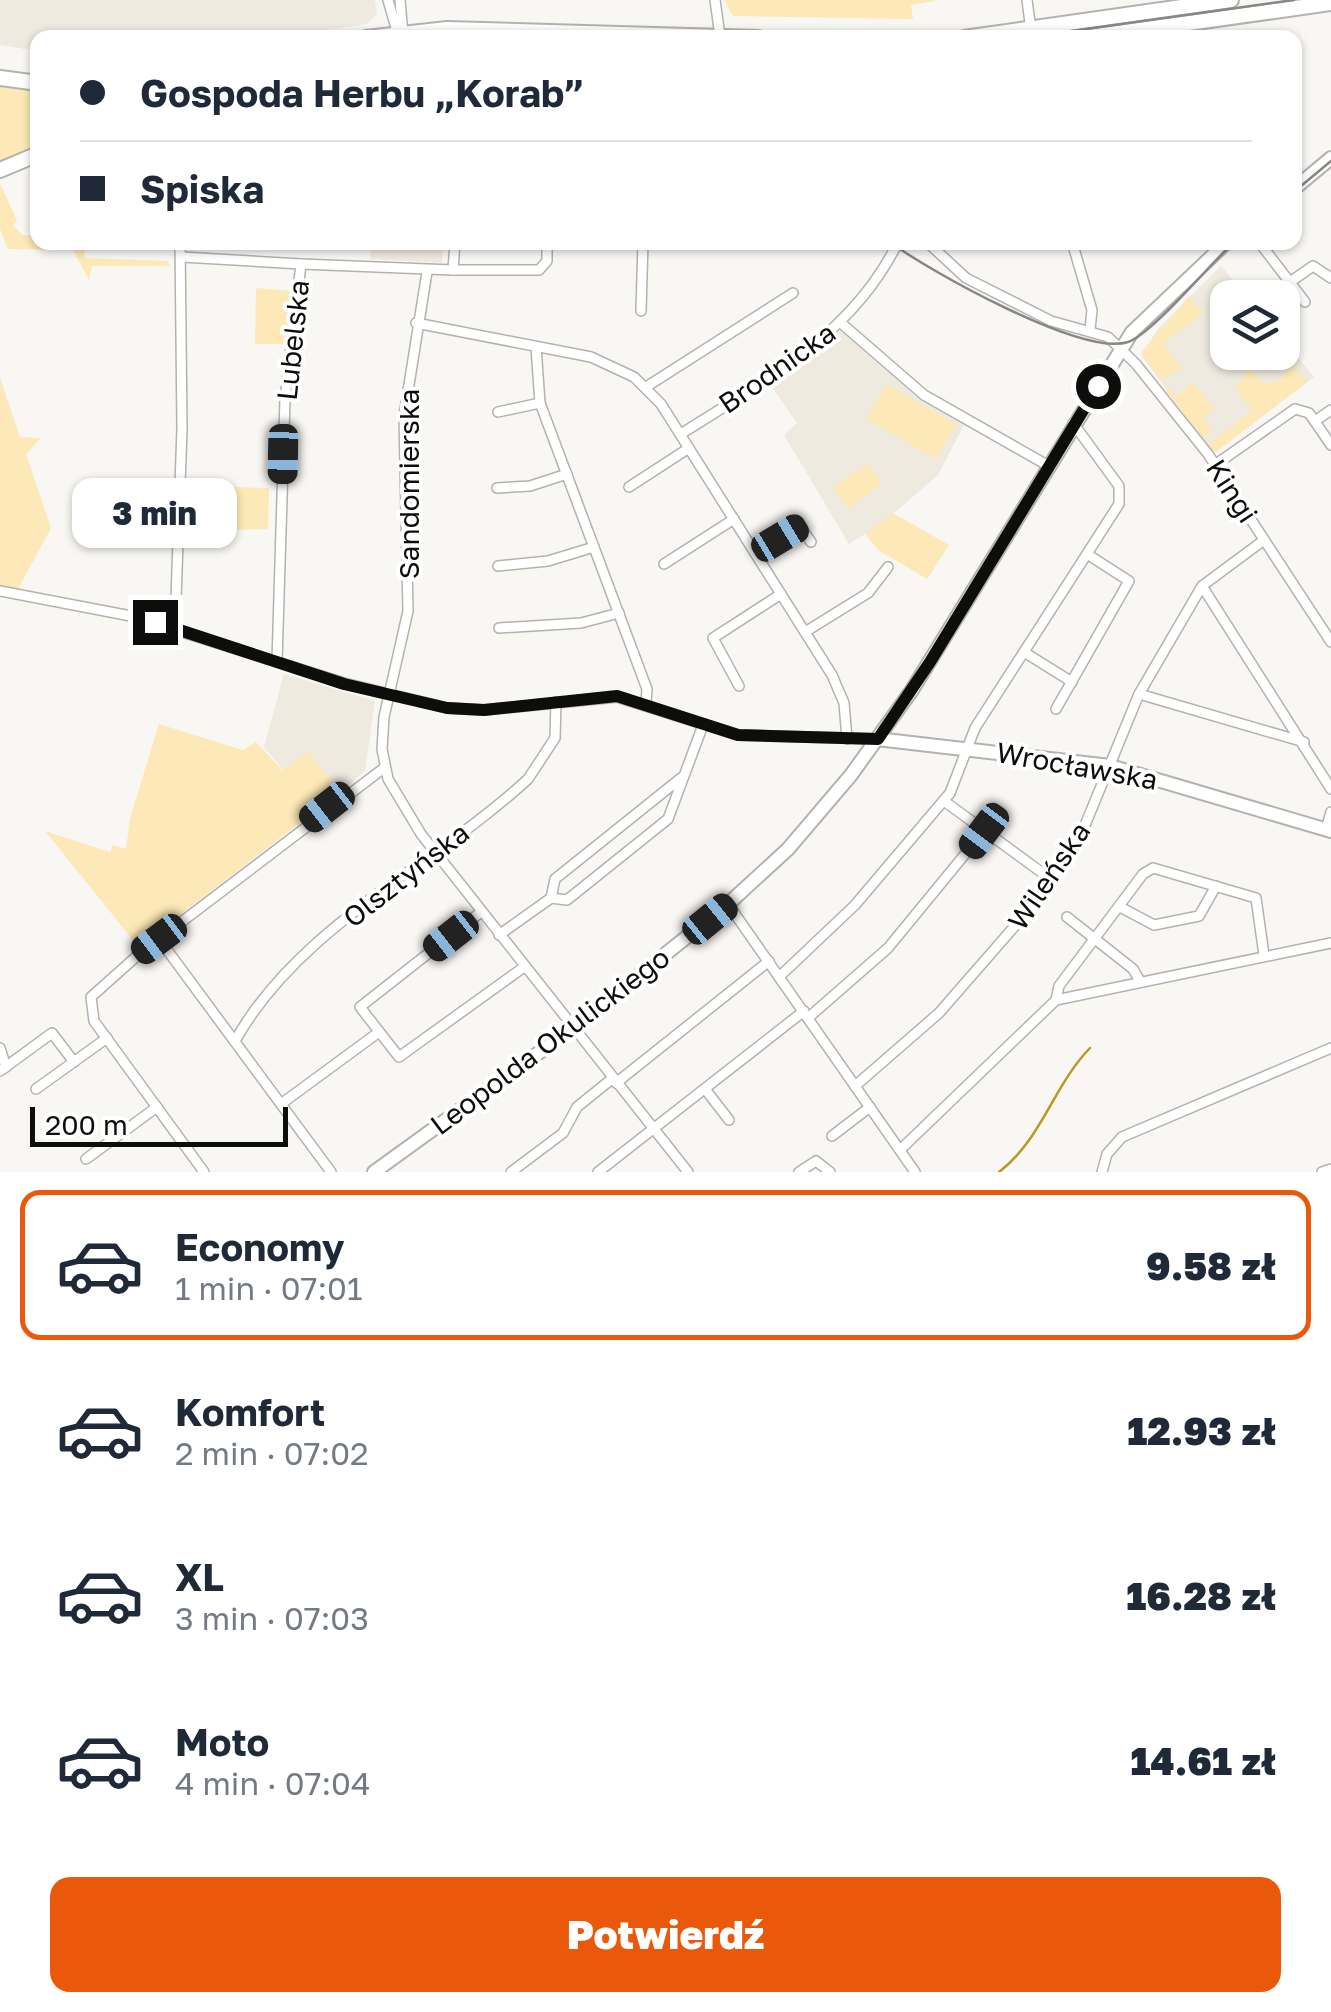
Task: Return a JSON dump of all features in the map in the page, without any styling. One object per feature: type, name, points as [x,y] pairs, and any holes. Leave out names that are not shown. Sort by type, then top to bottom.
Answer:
[{"type":"main road","points":[[1050,30],[1230,0]]},
{"type":"main road","points":[[1137,30],[1331,2]]},
{"type":"main road","points":[[446,30],[493,30]]},
{"type":"main road","points":[[0,78],[30,83]]},
{"type":"main road","points":[[0,170],[30,157]]},
{"type":"street","points":[[388,0],[399,30]]},
{"type":"street","points":[[400,0],[401,30]]},
{"type":"street","points":[[715,0],[719,30]]},
{"type":"street","points":[[1027,0],[1032,30]]},
{"type":"street","points":[[1302,177],[1331,158]]},
{"type":"street","points":[[174,628],[182,428],[181,250]]},
{"type":"street","points":[[453,270],[454,250]]},
{"type":"street","name":"Lubelska","points":[[277,662],[284,410],[301,264],[427,272],[539,270],[547,261],[547,250]]},
{"type":"street","points":[[641,311],[643,250]]},
{"type":"street","name":"Brodnicka","points":[[681,434],[795,361],[841,323],[876,281],[893,250]]},
{"type":"street","name":"Kingi","points":[[936,250],[970,280],[1050,320],[1090,330],[1121,350],[1150,380],[1215,465],[1331,642]]},
{"type":"street","points":[[1074,250],[1092,309],[1090,330]]},
{"type":"street","name":"Leopolda Okulickiego","points":[[374,1172],[572,1028],[728,904],[788,848],[878,739],[919,680],[1137,325],[1218,250]]},
{"type":"street","points":[[1265,250],[1288,280]]},
{"type":"street","points":[[182,258],[301,264]]},
{"type":"street","points":[[1293,280],[1313,266],[1320,266],[1331,278]]},
{"type":"street","name":"Sandomierska","points":[[384,768],[383,727],[409,600],[404,432],[416,323],[427,272]]},
{"type":"street","points":[[646,387],[793,293]]},
{"type":"street","points":[[1300,294],[1306,302]]},
{"type":"street","points":[[416,323],[601,360],[646,387],[681,434],[840,691],[847,739]]},
{"type":"street","points":[[841,323],[924,394],[1048,465]]},
{"type":"street","points":[[536,347],[540,402],[647,688],[646,703]]},
{"type":"street","points":[[498,412],[540,402]]},
{"type":"street","points":[[1315,421],[1331,410]]},
{"type":"street","points":[[1215,465],[1290,411],[1305,411],[1331,446]]},
{"type":"street","points":[[780,977],[855,905],[944,801],[957,782],[965,746],[1122,494],[1074,423]]},
{"type":"street","points":[[629,488],[689,448]]},
{"type":"street","points":[[497,488],[530,486],[567,474]]},
{"type":"street","points":[[664,564],[734,519]]},
{"type":"street","points":[[756,553],[800,526],[810,542]]},
{"type":"street","name":"Wileńska","points":[[855,1086],[898,1052],[955,996],[1052,880],[1081,836],[1139,694],[1202,586],[1264,540]]},
{"type":"street","points":[[498,566],[548,560],[594,547]]},
{"type":"street","points":[[1056,709],[1129,581],[1088,554]]},
{"type":"street","points":[[805,632],[868,592],[888,567]]},
{"type":"street","points":[[1202,586],[1331,789]]},
{"type":"street","points":[[0,591],[118,613],[390,695],[463,709],[603,696],[646,703],[750,737],[878,739]]},
{"type":"street","points":[[740,686],[713,638],[781,594]]},
{"type":"street","points":[[500,628],[581,623],[618,614]]},
{"type":"street","points":[[1024,652],[1072,682]]},
{"type":"street","points":[[1139,694],[1304,742]]},
{"type":"street","name":"Olsztyńska","points":[[234,1041],[256,1005],[293,965],[534,773],[555,738],[556,702]]},
{"type":"street","points":[[500,936],[551,898],[567,900],[659,828],[671,813],[704,725]]},
{"type":"street","name":"Wrocławska","points":[[878,739],[965,746],[1110,766],[1328,830]]},
{"type":"street","points":[[204,1172],[92,1017],[91,997],[159,939],[384,768],[401,804],[434,851],[688,1172]]},
{"type":"street","points":[[551,898],[554,879],[684,775]]},
{"type":"street","points":[[944,801],[1052,880]]},
{"type":"street","points":[[644,807],[658,812],[659,828]]},
{"type":"street","points":[[1328,830],[1331,812]]},
{"type":"street","points":[[598,1172],[888,948],[984,831]]},
{"type":"street","points":[[1056,1000],[1059,986],[1143,874],[1153,868],[1256,898],[1264,955]]},
{"type":"street","points":[[1120,906],[1154,925],[1199,916],[1216,886]]},
{"type":"street","points":[[728,904],[915,1172]]},
{"type":"street","points":[[482,912],[360,1007],[398,1058],[524,967]]},
{"type":"street","points":[[1068,917],[1133,968],[1140,980]]},
{"type":"street","points":[[159,939],[331,1172]]},
{"type":"street","points":[[900,1150],[1056,1000],[1331,943]]},
{"type":"street","points":[[510,1172],[563,1134],[576,1107],[769,962]]},
{"type":"street","points":[[281,1104],[380,1032]]},
{"type":"street","points":[[0,1048],[3,1069],[52,1033],[74,1062]]},
{"type":"street","points":[[36,1089],[107,1038]]},
{"type":"street","points":[[1102,1172],[1105,1157],[1122,1137],[1331,1048]]},
{"type":"street","points":[[705,1090],[728,1120]]},
{"type":"street","points":[[832,1136],[870,1107]]},
{"type":"street","points":[[86,1159],[157,1108]]},
{"type":"street","points":[[799,1172],[816,1161],[830,1172]]},
{"type":"street","points":[[1322,1172],[1331,1169]]},
{"type":"shaded area","points":[[0,0],[375,0],[377,14],[367,24],[326,30],[30,30],[30,50],[0,45]]},
{"type":"shaded area","points":[[724,0],[935,1],[911,5],[913,19],[733,16]]},
{"type":"shaded area","points":[[0,83],[30,87],[30,150],[0,165]]},
{"type":"shaded area","points":[[0,183],[17,221],[13,226],[30,236],[30,249],[8,249],[0,229]]},
{"type":"shaded area","points":[[73,250],[84,250],[85,258],[168,261],[170,266],[92,266],[89,280]]},
{"type":"shaded area","points":[[371,250],[443,250],[442,263],[370,259]]},
{"type":"shaded area","points":[[1221,266],[1233,280],[1210,280],[1210,370],[1300,370],[1300,360],[1314,377],[1214,453],[1141,355],[1158,329]]},
{"type":"shaded area","points":[[256,288],[294,291],[287,344],[255,344]]},
{"type":"shaded area","points":[[1189,296],[1203,313],[1163,343],[1182,368],[1161,380],[1141,353]]},
{"type":"shaded area","points":[[841,331],[919,399],[964,425],[938,475],[881,524],[849,544],[784,435],[797,423],[770,384]]},
{"type":"shaded area","points":[[1242,370],[1252,370],[1264,384],[1279,380],[1288,370],[1296,370],[1307,382],[1216,452],[1207,445],[1252,411],[1234,386],[1247,376]]},
{"type":"shaded area","points":[[0,378],[20,437],[41,438],[26,454],[51,528],[18,589],[0,586]]},
{"type":"shaded area","points":[[1193,382],[1214,409],[1203,418],[1212,431],[1203,438],[1165,389],[1168,386],[1176,396]]},
{"type":"shaded area","points":[[886,384],[956,424],[936,459],[866,419]]},
{"type":"shaded area","points":[[868,463],[882,484],[848,508],[833,487]]},
{"type":"shaded area","points":[[233,487],[269,488],[268,529],[231,530]]},
{"type":"shaded area","points":[[893,513],[949,545],[927,579],[878,550],[865,534]]},
{"type":"shaded area","points":[[284,674],[375,701],[365,771],[340,792],[309,752],[284,771],[264,747]]},
{"type":"shaded area","points":[[159,724],[243,750],[256,742],[283,771],[308,751],[340,792],[143,943],[132,939],[45,831],[110,852],[113,845],[126,849],[130,818]]},
{"type":"waterway","points":[[999,1172],[1026,1144],[1090,1048]]},
{"type":"tram line","points":[[1078,30],[1294,0]]},
{"type":"tram line","points":[[1302,185],[1331,161]]},
{"type":"tram line","points":[[903,250],[937,272],[1043,325],[1106,343],[1128,342],[1139,336],[1226,250]]},
{"type":"route","points":[[155,622],[344,684],[447,708],[484,710],[617,696],[717,730],[750,737],[878,739],[930,662],[1098,386]]}]
